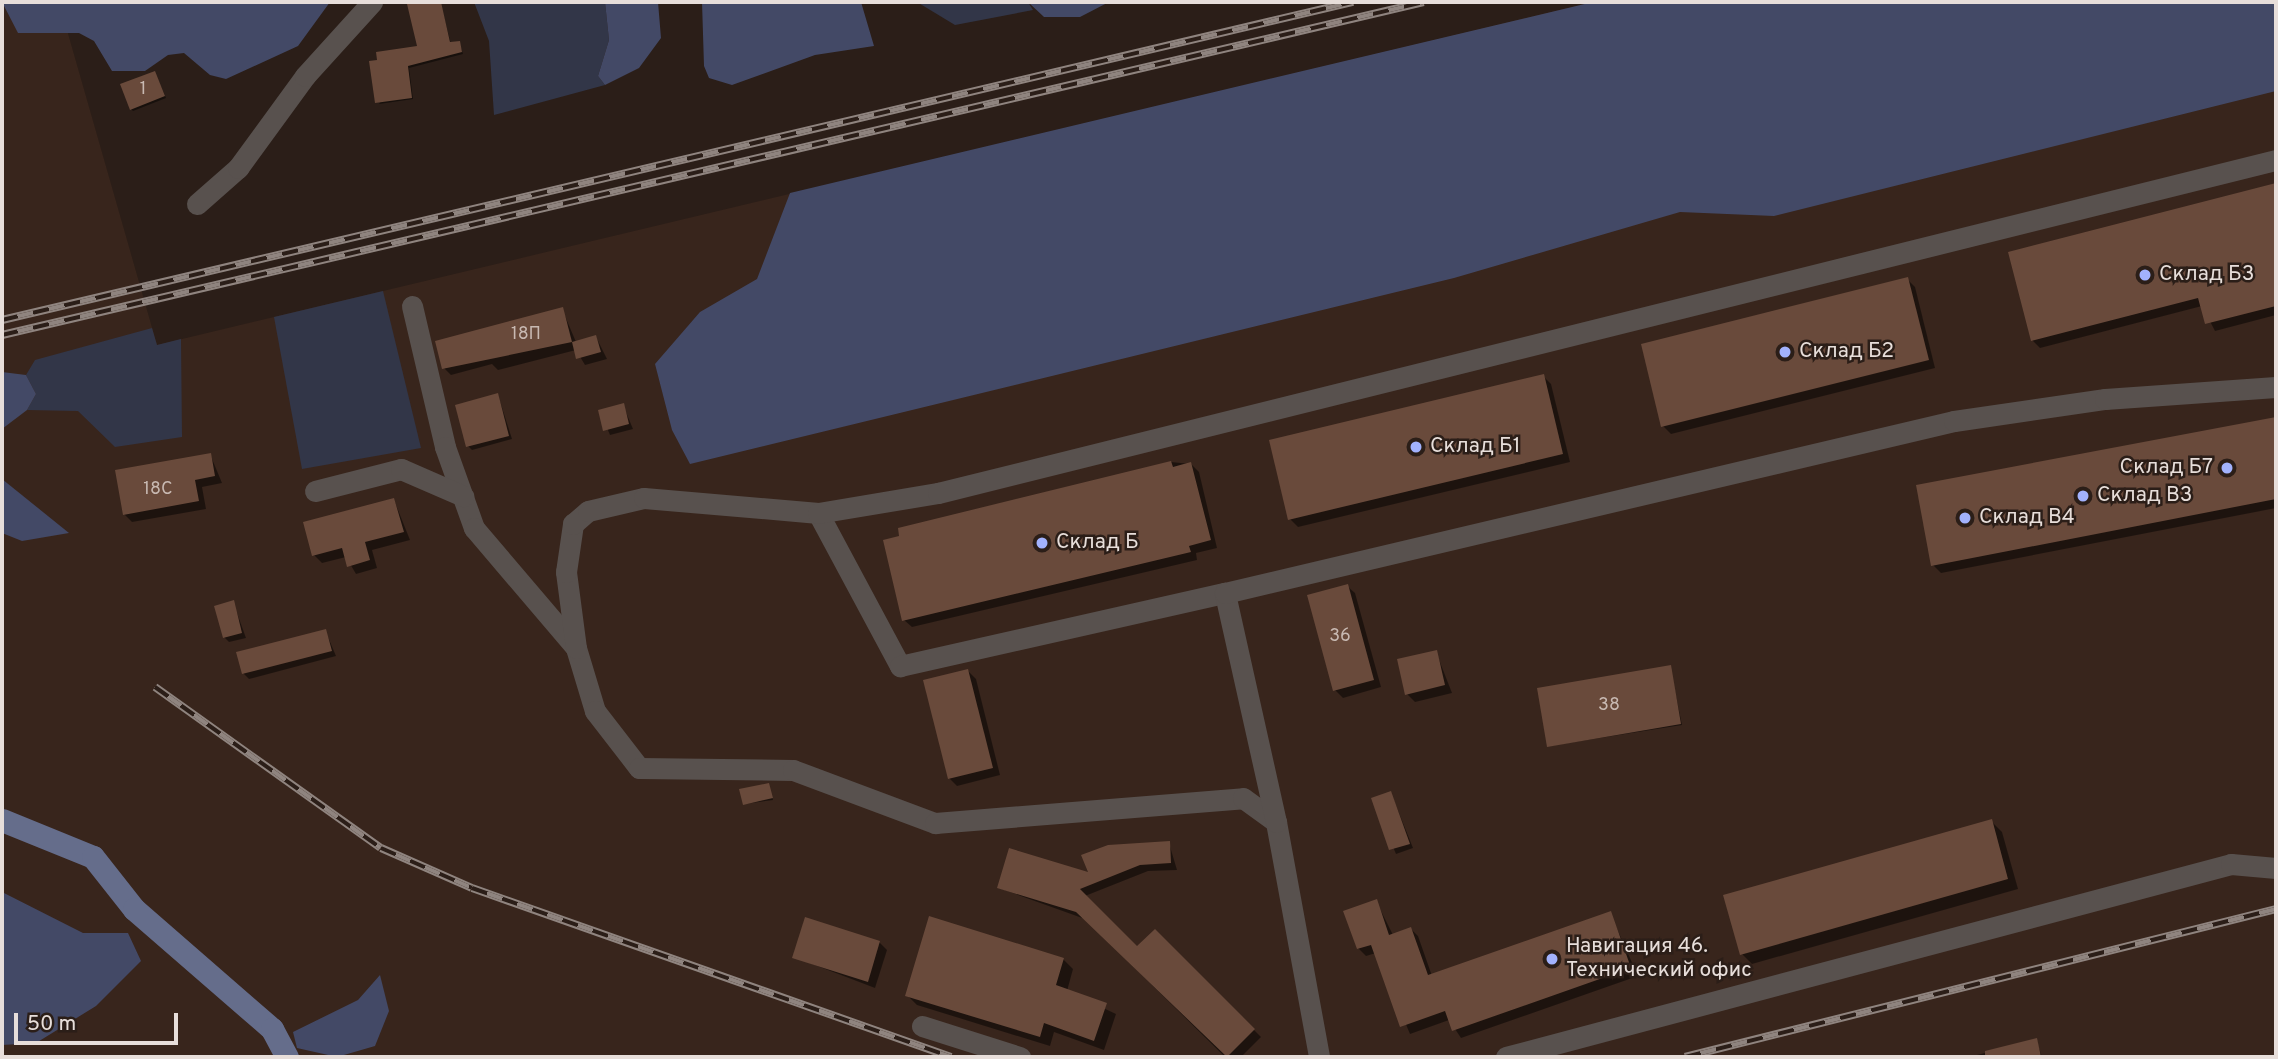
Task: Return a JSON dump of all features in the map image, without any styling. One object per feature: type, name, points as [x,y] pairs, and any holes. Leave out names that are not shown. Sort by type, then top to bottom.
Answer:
[{"type":"street","points":[[197,204],[238,168],[320,57],[372,2]]},
{"type":"street","points":[[1276,822],[1243,798],[935,823],[793,770],[639,768],[595,711],[576,648],[566,572],[573,524],[588,511],[644,498],[818,513],[938,493],[2276,160]]},
{"type":"street","points":[[412,306],[474,528],[576,648]]},
{"type":"street","points":[[818,513],[900,666],[1225,593],[1954,421],[2105,399],[2276,387]]},
{"type":"street","points":[[315,491],[401,469],[463,496]]},
{"type":"street","points":[[1225,593],[1276,822],[1320,1057]]},
{"type":"street","points":[[1506,1057],[2231,864],[2276,868]]},
{"type":"street","points":[[922,1026],[1020,1057]]},
{"type":"shaded area","points":[[2,2],[59,2],[157,345],[1593,2],[2276,2],[2276,1057],[2,1057]]},
{"type":"shaded area","points":[[2,2],[330,2],[298,46],[226,79],[210,75],[184,53],[168,55],[145,71],[112,71],[94,41],[79,33],[18,33]]},
{"type":"shaded area","points":[[474,2],[605,2],[609,40],[598,76],[605,85],[494,115],[489,41]]},
{"type":"shaded area","points":[[605,2],[658,2],[661,38],[639,68],[605,85],[598,76],[609,40]]},
{"type":"shaded area","points":[[702,2],[861,2],[874,46],[815,55],[732,85],[709,78],[704,66]]},
{"type":"shaded area","points":[[917,2],[1028,2],[1033,10],[955,25]]},
{"type":"shaded area","points":[[1028,2],[1109,2],[1080,17],[1044,17]]},
{"type":"shaded area","points":[[1593,2],[2276,2],[2276,91],[1774,216],[1680,212],[1454,278],[690,464],[672,430],[655,364],[700,312],[757,279],[790,193]]},
{"type":"shaded area","points":[[383,291],[421,448],[302,469],[274,317]]},
{"type":"shaded area","points":[[152,328],[157,345],[181,339],[182,437],[115,447],[78,411],[27,410],[36,394],[26,375],[35,360]]},
{"type":"shaded area","points":[[2,372],[26,375],[36,394],[27,410],[2,429]]},
{"type":"shaded area","points":[[2,479],[69,533],[22,541],[2,533]]},
{"type":"shaded area","points":[[2,892],[83,933],[128,933],[141,961],[96,1006],[36,1043],[2,1045]]},
{"type":"shaded area","points":[[380,975],[389,1011],[375,1046],[337,1057],[297,1048],[293,1032],[358,1000]]},
{"type":"building","points":[[441,2],[450,42],[460,41],[462,52],[408,66],[412,98],[375,103],[369,61],[377,60],[376,52],[417,46],[407,4]]},
{"type":"building","points":[[155,71],[165,96],[130,110],[120,84]]},
{"type":"building","name":"Склад Б3","points":[[2276,183],[2276,306],[2205,324],[2198,298],[2031,341],[2008,252]]},
{"type":"building","name":"Склад Б2","points":[[1908,277],[1929,360],[1661,427],[1641,344]]},
{"type":"building","points":[[563,307],[572,342],[442,369],[435,341]]},
{"type":"building","points":[[596,335],[601,352],[576,359],[572,342]]},
{"type":"building","name":"Склад Б1","points":[[1544,374],[1563,454],[1288,520],[1269,440]]},
{"type":"building","points":[[498,393],[509,436],[466,447],[455,405]]},
{"type":"building","points":[[624,403],[629,424],[603,431],[598,410]]},
{"type":"building","points":[[2276,417],[2276,499],[1931,566],[1916,485]]},
{"type":"building","points":[[211,453],[215,476],[195,480],[199,501],[123,515],[115,470]]},
{"type":"building","name":"Склад Б","points":[[1171,461],[1173,467],[1191,462],[1211,540],[1189,546],[1191,552],[902,621],[883,540],[899,536],[898,528]]},
{"type":"building","points":[[394,498],[404,532],[365,542],[370,560],[347,567],[342,548],[312,556],[303,522]]},
{"type":"building","points":[[1348,584],[1374,680],[1333,691],[1307,595]]},
{"type":"building","points":[[234,600],[242,633],[223,638],[214,606]]},
{"type":"building","points":[[326,629],[332,651],[242,674],[236,652]]},
{"type":"building","points":[[1437,650],[1445,685],[1405,695],[1397,659]]},
{"type":"building","points":[[1671,665],[1681,724],[1547,747],[1537,688]]},
{"type":"building","points":[[968,669],[993,768],[948,779],[923,680]]},
{"type":"building","points":[[769,783],[773,798],[743,805],[739,789]]},
{"type":"building","points":[[1391,791],[1410,844],[1389,850],[1371,798]]},
{"type":"building","points":[[1992,819],[2008,879],[1740,955],[1723,895]]},
{"type":"building","points":[[1170,841],[1171,863],[1140,865],[1080,889],[1137,946],[1155,929],[1255,1029],[1227,1057],[1076,912],[997,888],[1009,848],[1088,872],[1081,855],[1108,845]]},
{"type":"building","name":"Навигация 46. Технический офис","points":[[1377,899],[1389,935],[1411,927],[1428,975],[1611,911],[1631,968],[1452,1031],[1445,1011],[1400,1027],[1371,945],[1357,949],[1343,911]]},
{"type":"building","points":[[929,916],[1064,958],[1056,985],[1107,1003],[1094,1041],[1044,1023],[1040,1037],[905,996]]},
{"type":"building","points":[[805,917],[880,941],[868,982],[792,958]]},
{"type":"building","points":[[2037,1038],[2041,1057],[1985,1057],[1985,1051]]},
{"type":"waterway","points":[[2,820],[93,857],[134,909],[272,1029],[287,1057]]},
{"type":"railway","points":[[2,320],[1353,2]]},
{"type":"railway","points":[[2,335],[1424,2]]},
{"type":"railway","points":[[155,687],[381,848],[472,888],[951,1057]]},
{"type":"railway","points":[[1685,1057],[2276,909]]},
{"type":"place","name":"Склад Б3","points":[[2145,275]]},
{"type":"place","name":"Склад Б2","points":[[1785,352]]},
{"type":"place","name":"Склад Б1","points":[[1416,447]]},
{"type":"place","name":"Склад Б7","points":[[2227,468]]},
{"type":"place","name":"Склад В3","points":[[2083,496]]},
{"type":"place","name":"Склад В4","points":[[1965,518]]},
{"type":"place","name":"Склад Б","points":[[1042,543]]},
{"type":"place","name":"Навигация 46. Технический офис","points":[[1552,959]]}]
